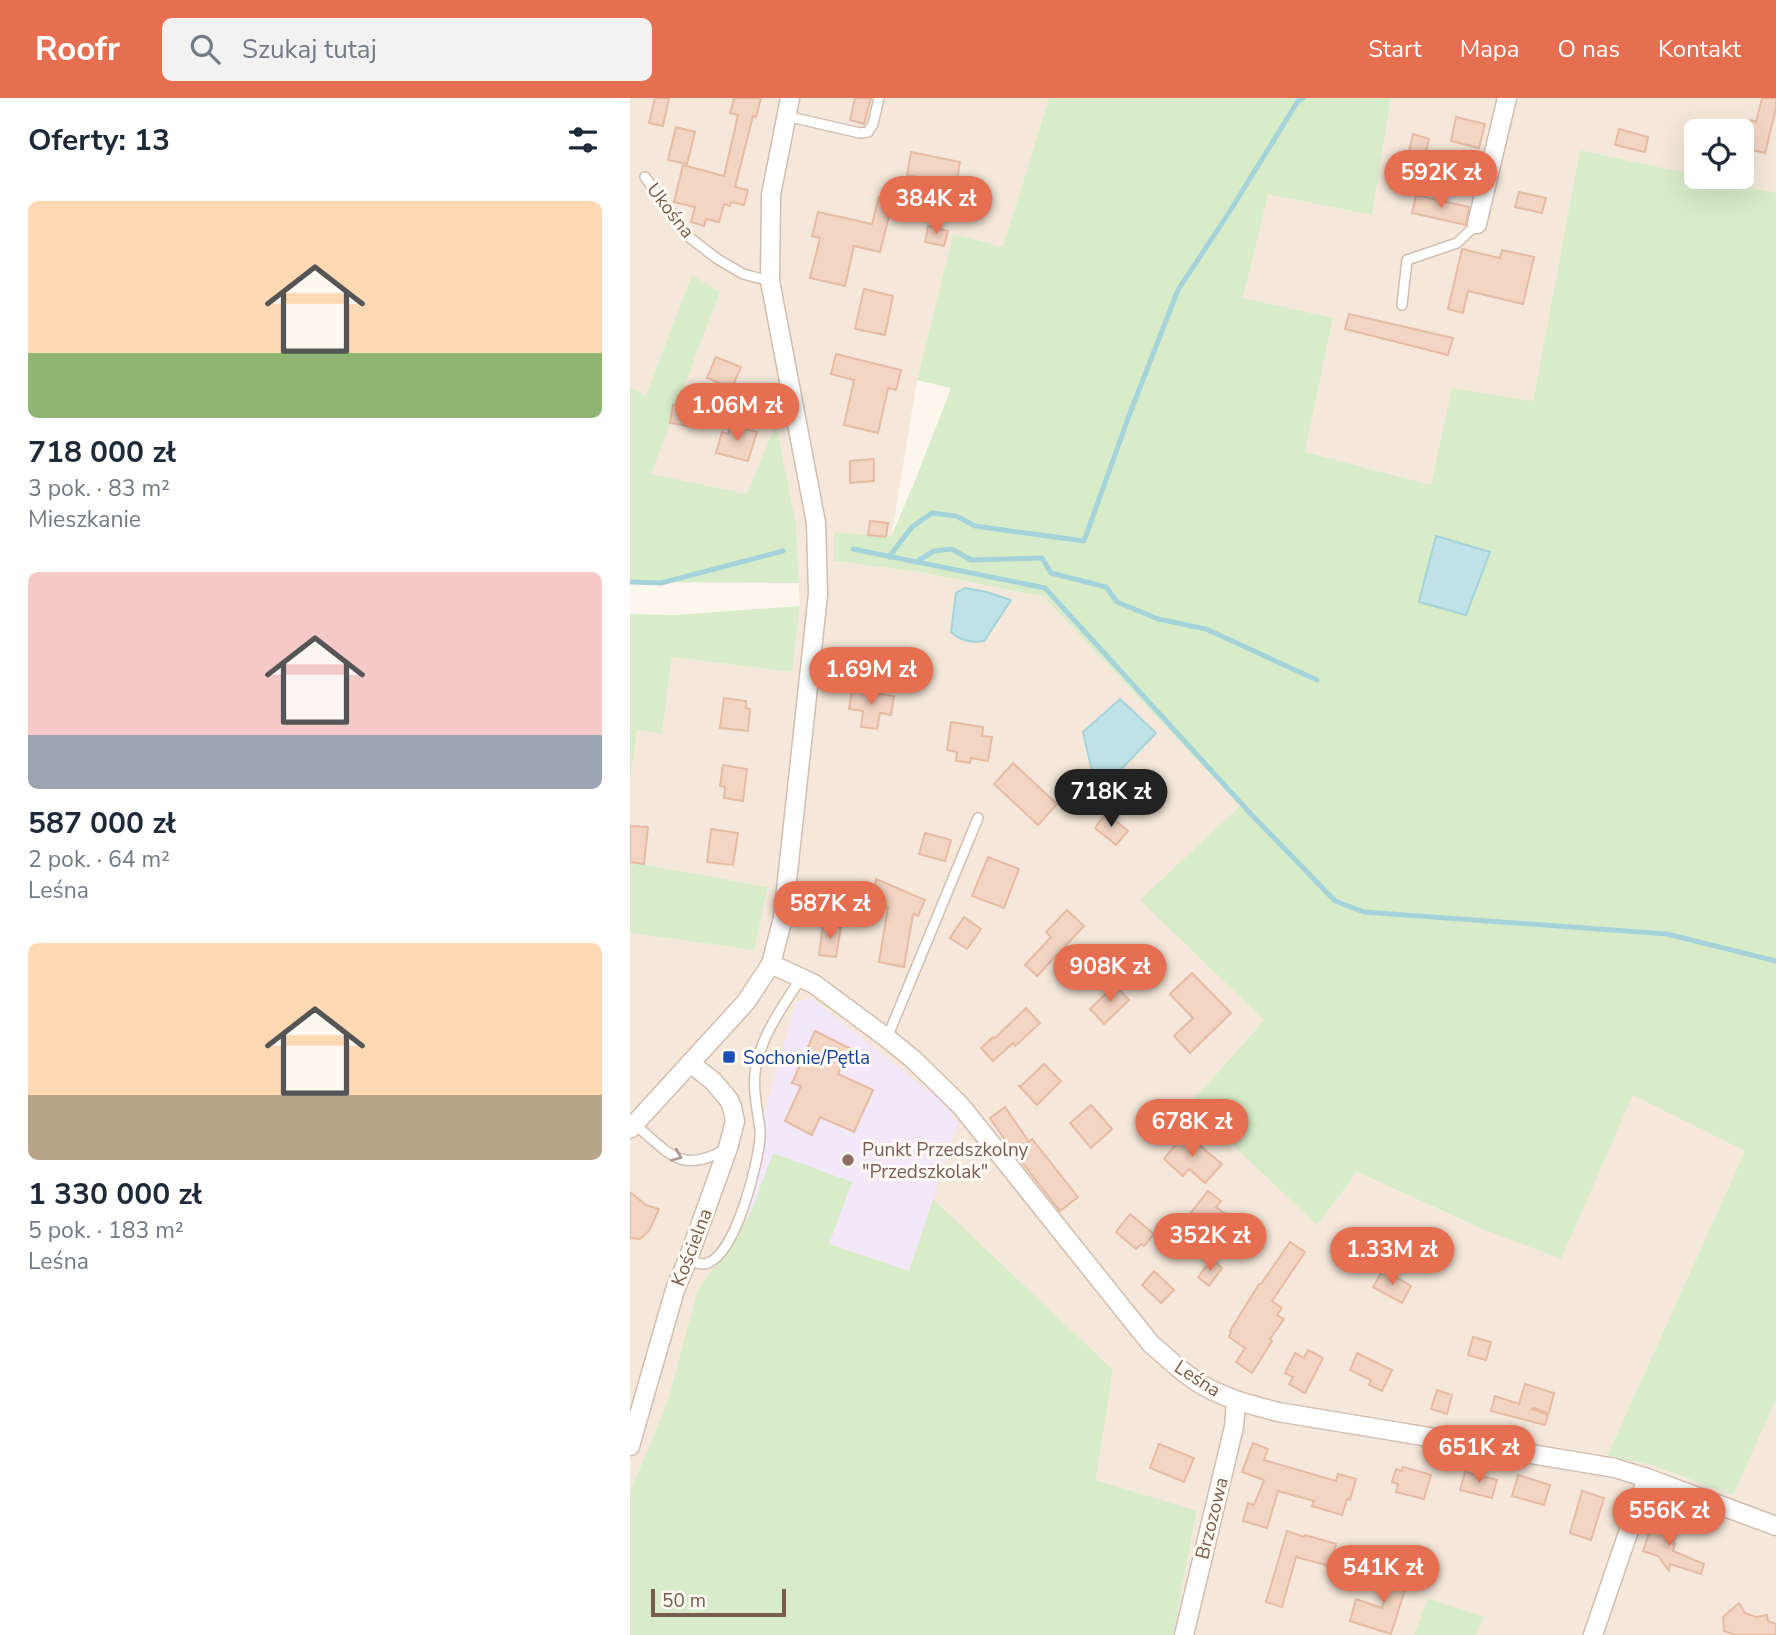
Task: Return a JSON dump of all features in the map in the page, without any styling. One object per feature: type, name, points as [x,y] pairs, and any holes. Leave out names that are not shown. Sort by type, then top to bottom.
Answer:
[{"type":"street","points":[[632,1126],[746,1002],[771,964],[782,918],[818,594],[816,523],[770,281],[771,195],[790,98]]},
{"type":"street","points":[[1478,224],[1507,98]]},
{"type":"street","name":"Leśna","points":[[771,964],[814,984],[914,1060],[961,1106],[1151,1344],[1203,1385],[1236,1401],[1278,1412],[1615,1468],[1776,1526]]},
{"type":"street","name":"Kościelna","points":[[630,1446],[675,1290],[728,1148],[735,1121],[729,1100],[713,1081],[690,1063]]},
{"type":"street","name":"Brzozowa","points":[[1184,1635],[1234,1427],[1236,1401]]},
{"type":"street","points":[[1593,1635],[1647,1478]]},
{"type":"lane","points":[[786,116],[860,133],[868,132],[873,124],[879,98]]},
{"type":"lane","name":"Ukośna","points":[[645,177],[690,237],[716,258],[743,274],[770,281]]},
{"type":"lane","points":[[1402,305],[1407,260],[1457,243],[1478,224]]},
{"type":"lane","points":[[887,1038],[978,818]]},
{"type":"lane","points":[[688,1259],[700,1264],[709,1263],[721,1252],[737,1225],[761,1136],[754,1080],[757,1058],[801,978]]},
{"type":"lane","points":[[632,1126],[662,1149],[686,1161],[701,1161],[728,1148]]},
{"type":"shaded area","points":[[630,98],[1049,98],[1003,248],[953,235],[917,380],[891,538],[834,532],[835,561],[920,572],[1044,597],[1240,806],[1264,1020],[1190,1104],[1317,1224],[1357,1172],[1479,1228],[1633,1094],[1745,1151],[1607,1456],[1651,1465],[1733,1495],[1776,1400],[1776,1635],[1173,1635],[1197,1512],[1096,1480],[1113,1370],[669,1397],[630,1492],[630,933],[754,950],[768,887],[630,862],[630,784],[637,730],[662,733],[672,657],[792,672],[800,606],[796,524],[776,426],[747,494],[650,474],[720,293],[692,275],[645,397],[630,386]]},
{"type":"shaded area","points":[[1391,98],[1776,98],[1776,193],[1754,188],[1754,119],[1684,119],[1684,173],[1580,150],[1533,401],[1432,486],[1305,452],[1333,318],[1243,299],[1267,194],[1372,215]]},
{"type":"shaded area","name":"Punkt Przedszkolny \"Przedszkolak\"","points":[[812,998],[942,1102],[958,1122],[910,1271],[737,1209],[796,1002]]},
{"type":"green space","points":[[1049,98],[1391,98],[1372,215],[1268,194],[1243,298],[1333,318],[1305,452],[1431,485],[1452,388],[1533,401],[1580,150],[1684,173],[1684,189],[1754,188],[1776,193],[1776,1400],[1733,1495],[1651,1465],[1607,1456],[1745,1151],[1633,1095],[1561,1259],[1480,1228],[1357,1172],[1317,1225],[1190,1104],[1264,1020],[1140,900],[1240,806],[1044,597],[920,572],[834,561],[834,532],[891,537],[951,388],[917,380],[953,234],[1003,247]]},
{"type":"green space","points":[[692,275],[720,292],[651,474],[747,494],[776,424],[796,524],[799,583],[630,582],[630,386],[645,397]]},
{"type":"green space","points":[[800,606],[792,672],[672,657],[662,734],[637,730],[630,784],[630,614],[675,615]]},
{"type":"green space","points":[[630,862],[768,887],[754,950],[630,933]]},
{"type":"green space","points":[[773,1153],[852,1182],[829,1244],[909,1271],[933,1199],[1113,1370],[1096,1480],[1197,1511],[1173,1635],[630,1635],[630,1492],[669,1397],[697,1292],[750,1214]]},
{"type":"green space","points":[[1428,1598],[1484,1617],[1477,1635],[1414,1635]]},
{"type":"water","points":[[1436,536],[1490,552],[1466,615],[1419,602]]},
{"type":"water","points":[[965,588],[1011,600],[984,641],[966,641],[951,632],[956,593]]},
{"type":"water","points":[[1120,699],[1156,733],[1106,785],[1092,771],[1083,732]]},
{"type":"building","points":[[655,98],[669,98],[663,126],[649,123]]},
{"type":"building","points":[[734,98],[761,98],[756,117],[753,116],[735,187],[748,190],[744,205],[731,202],[730,206],[724,204],[719,222],[706,219],[704,226],[691,222],[695,207],[674,202],[683,165],[724,176],[738,115],[730,113]]},
{"type":"building","points":[[855,98],[871,98],[864,124],[850,120]]},
{"type":"building","points":[[1762,98],[1776,98],[1765,153],[1754,150],[1754,121],[1756,122]]},
{"type":"building","points":[[1456,117],[1485,124],[1479,148],[1451,141]]},
{"type":"building","points":[[676,127],[695,132],[687,164],[668,160]]},
{"type":"building","points":[[1619,129],[1648,137],[1645,152],[1615,145]]},
{"type":"building","points":[[1413,134],[1429,139],[1416,195],[1400,192]]},
{"type":"building","points":[[911,152],[960,162],[956,185],[907,175]]},
{"type":"building","points":[[1519,192],[1546,198],[1542,213],[1515,207]]},
{"type":"building","points":[[1416,195],[1469,207],[1466,225],[1412,213]]},
{"type":"building","points":[[879,197],[897,201],[893,217],[889,216],[880,252],[854,246],[845,286],[810,278],[820,238],[812,236],[818,212],[872,224]]},
{"type":"building","points":[[928,226],[948,231],[944,246],[925,242]]},
{"type":"building","points":[[1462,249],[1500,258],[1502,250],[1534,257],[1523,304],[1468,291],[1463,313],[1448,309]]},
{"type":"building","points":[[864,289],[893,296],[885,335],[855,329]]},
{"type":"building","points":[[1349,314],[1453,338],[1448,355],[1345,329]]},
{"type":"building","points":[[836,354],[901,370],[896,390],[888,388],[878,433],[844,425],[854,380],[831,374]]},
{"type":"building","points":[[716,357],[741,367],[732,388],[707,378]]},
{"type":"building","points":[[673,405],[690,408],[688,426],[670,423]]},
{"type":"building","points":[[731,425],[757,432],[748,461],[716,453],[722,432],[728,434]]},
{"type":"building","points":[[874,459],[874,481],[850,483],[850,461]]},
{"type":"building","points":[[870,521],[888,523],[886,537],[868,535]]},
{"type":"building","points":[[852,690],[894,696],[891,715],[880,713],[877,729],[861,727],[863,711],[849,709]]},
{"type":"building","points":[[724,698],[746,701],[746,708],[750,709],[748,731],[720,728]]},
{"type":"building","points":[[951,722],[983,727],[982,736],[992,737],[988,761],[971,758],[970,763],[956,761],[957,752],[947,750]]},
{"type":"building","points":[[1013,763],[1057,804],[1038,825],[994,784]]},
{"type":"building","points":[[723,765],[747,769],[743,801],[724,798],[725,787],[720,786]]},
{"type":"building","points":[[1106,813],[1128,831],[1116,845],[1095,828]]},
{"type":"building","points":[[630,826],[648,827],[644,864],[630,862]]},
{"type":"building","points":[[711,829],[738,833],[733,865],[707,862]]},
{"type":"building","points":[[925,833],[951,840],[945,861],[919,854]]},
{"type":"building","points":[[988,857],[1019,869],[1004,908],[972,896]]},
{"type":"building","points":[[876,879],[925,900],[918,916],[913,914],[904,967],[879,962],[888,907],[872,905]]},
{"type":"building","points":[[1067,910],[1084,926],[1037,976],[1025,965],[1051,937],[1046,932]]},
{"type":"building","points":[[964,917],[981,929],[967,949],[950,938]]},
{"type":"building","points":[[823,924],[841,927],[836,957],[819,955]]},
{"type":"building","points":[[1192,973],[1231,1013],[1190,1053],[1174,1036],[1193,1018],[1170,994]]},
{"type":"building","points":[[1115,985],[1129,1000],[1104,1024],[1090,1009]]},
{"type":"building","points":[[1026,1008],[1040,1023],[1015,1046],[1013,1043],[993,1061],[981,1048]]},
{"type":"building","points":[[815,1031],[849,1048],[838,1074],[873,1090],[854,1132],[820,1117],[812,1135],[785,1121],[801,1086],[792,1083]]},
{"type":"building","points":[[1044,1064],[1061,1081],[1037,1105],[1019,1086]]},
{"type":"building","points":[[1091,1105],[1112,1129],[1091,1148],[1070,1123]]},
{"type":"building","points":[[1005,1107],[1029,1142],[1032,1139],[1078,1197],[1060,1211],[990,1118]]},
{"type":"building","points":[[1185,1133],[1222,1164],[1205,1183],[1189,1169],[1183,1176],[1164,1159]]},
{"type":"building","points":[[1208,1191],[1221,1201],[1216,1207],[1237,1223],[1207,1262],[1173,1235]]},
{"type":"building","points":[[630,1192],[646,1205],[659,1209],[649,1231],[640,1239],[630,1238]]},
{"type":"building","points":[[1130,1214],[1154,1234],[1144,1246],[1141,1244],[1136,1249],[1116,1232]]},
{"type":"building","points":[[1290,1242],[1305,1252],[1272,1301],[1282,1308],[1277,1315],[1284,1319],[1252,1373],[1236,1362],[1245,1348],[1229,1337],[1230,1331],[1259,1284]]},
{"type":"building","points":[[1212,1259],[1222,1268],[1209,1286],[1198,1277]]},
{"type":"building","points":[[1383,1270],[1411,1286],[1402,1303],[1373,1287]]},
{"type":"building","points":[[1154,1271],[1174,1290],[1161,1303],[1142,1285]]},
{"type":"building","points":[[1473,1337],[1491,1342],[1486,1360],[1468,1355]]},
{"type":"building","points":[[1308,1350],[1323,1358],[1305,1393],[1289,1384],[1293,1377],[1285,1373],[1295,1353],[1304,1358]]},
{"type":"building","points":[[1357,1353],[1392,1370],[1382,1391],[1369,1385],[1371,1380],[1350,1370]]},
{"type":"building","points":[[1525,1384],[1554,1393],[1549,1413],[1532,1409],[1548,1415],[1545,1425],[1491,1411],[1495,1396],[1519,1404]]},
{"type":"building","points":[[1437,1390],[1452,1395],[1447,1414],[1431,1409]]},
{"type":"building","points":[[1253,1443],[1268,1449],[1264,1460],[1336,1481],[1338,1474],[1356,1479],[1342,1515],[1312,1506],[1314,1501],[1278,1491],[1267,1528],[1243,1521],[1248,1503],[1254,1505],[1264,1480],[1242,1472]]},
{"type":"building","points":[[1159,1444],[1194,1458],[1184,1482],[1150,1468]]},
{"type":"building","points":[[1403,1467],[1431,1475],[1424,1499],[1396,1492],[1398,1484],[1392,1482],[1396,1469],[1402,1471]]},
{"type":"building","points":[[1465,1472],[1497,1480],[1492,1498],[1460,1490]]},
{"type":"building","points":[[1518,1475],[1550,1485],[1544,1505],[1512,1496]]},
{"type":"building","points":[[1582,1491],[1604,1498],[1591,1540],[1570,1533]]},
{"type":"building","points":[[1653,1521],[1678,1529],[1673,1551],[1704,1564],[1701,1574],[1670,1564],[1669,1571],[1658,1556],[1643,1551]]},
{"type":"building","points":[[1287,1531],[1336,1544],[1330,1566],[1296,1557],[1282,1607],[1266,1602]]},
{"type":"building","points":[[1395,1566],[1411,1570],[1391,1634],[1350,1621],[1356,1599],[1382,1608]]},
{"type":"building","points":[[1739,1603],[1745,1613],[1756,1617],[1767,1615],[1768,1621],[1776,1624],[1776,1635],[1735,1635],[1724,1631],[1723,1617]]},
{"type":"waterway","points":[[889,557],[912,527],[932,513],[956,516],[975,526],[1084,541],[1178,290],[1298,101],[1303,98]]},
{"type":"waterway","points":[[853,549],[1045,588],[1250,813],[1335,901],[1364,912],[1667,934],[1776,961]]},
{"type":"waterway","points":[[916,562],[934,551],[952,549],[971,560],[1042,558],[1051,573],[1106,587],[1117,602],[1158,619],[1206,629],[1317,680]]},
{"type":"waterway","points":[[630,582],[661,583],[783,551]]},
{"type":"place","name":"Sochonie/Pętla","points":[[729,1057]]},
{"type":"place","name":"Punkt Przedszkolny \"Przedszkolak\"","points":[[848,1160]]}]
